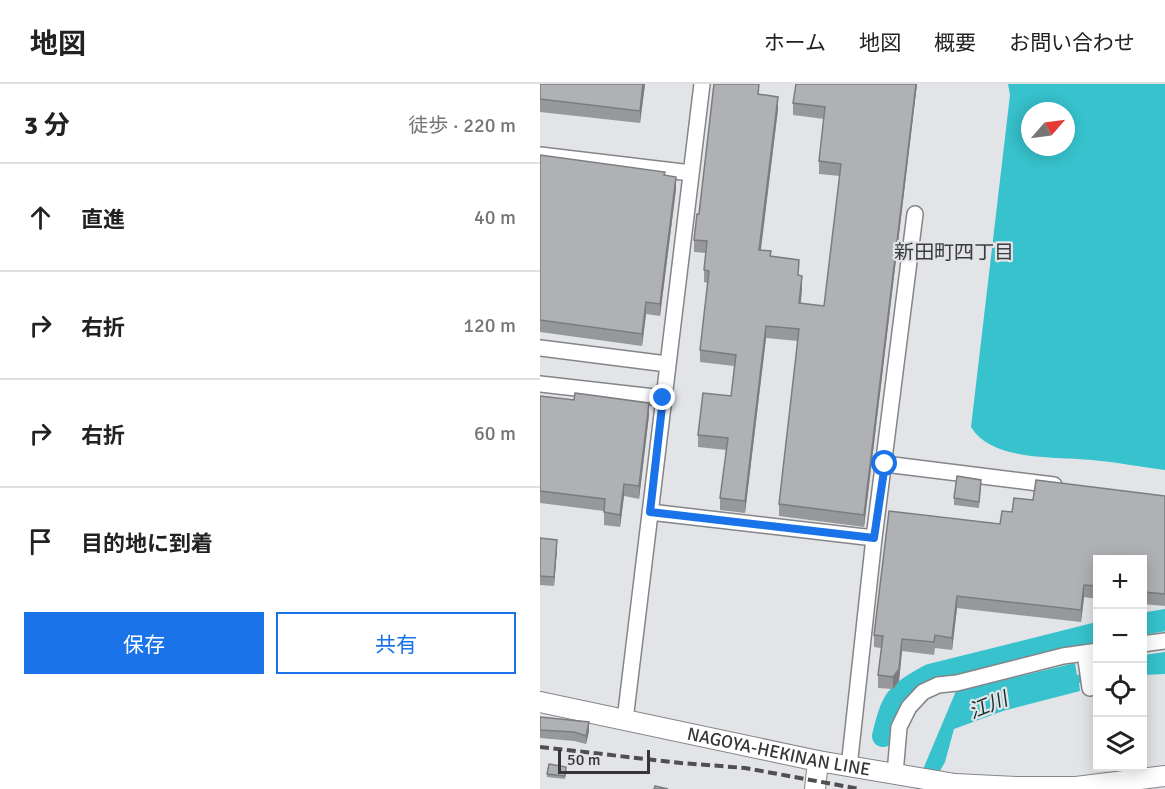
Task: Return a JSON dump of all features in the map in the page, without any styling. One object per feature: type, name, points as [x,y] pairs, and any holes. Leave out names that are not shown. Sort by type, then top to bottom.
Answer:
[{"type":"main road","name":"NAGOYA-HEKINAN LINE","points":[[540,702],[818,761],[955,784],[1076,787],[1165,776]]},
{"type":"main road","points":[[815,789],[818,761]]},
{"type":"street","points":[[625,720],[702,84]]},
{"type":"street","points":[[540,155],[691,173]]},
{"type":"street","points":[[849,767],[874,538],[915,214]]},
{"type":"street","points":[[540,348],[667,364]]},
{"type":"street","points":[[540,384],[663,398]]},
{"type":"street","points":[[885,464],[1072,487]]},
{"type":"street","points":[[650,512],[874,538]]},
{"type":"street","points":[[1147,643],[1165,641]]},
{"type":"street","points":[[895,774],[899,727],[909,707],[923,692],[938,685],[957,683],[1063,656],[1089,653],[1090,688]]},
{"type":"water","points":[[1008,84],[1165,84],[1165,470],[1009,452],[981,438],[971,427],[1010,95]]},
{"type":"water","points":[[1165,652],[1165,674],[1147,675],[1147,655]]},
{"type":"water","name":"江川","points":[[1075,663],[1077,675],[1093,672],[1093,681],[1079,683],[1080,691],[1003,711],[954,729],[945,762],[930,789],[916,789],[956,691]]},
{"type":"building","points":[[540,84],[643,84],[640,111],[540,99]]},
{"type":"building","points":[[714,84],[759,84],[758,94],[778,97],[759,250],[771,251],[770,256],[799,260],[798,275],[802,276],[799,303],[824,306],[841,164],[819,161],[825,107],[793,103],[796,84],[916,84],[864,515],[779,504],[799,329],[766,326],[745,501],[720,498],[728,438],[698,435],[703,393],[731,396],[736,355],[700,350],[709,271],[704,270],[707,241],[694,240]]},
{"type":"building","points":[[540,155],[665,172],[664,175],[676,177],[660,304],[646,302],[642,334],[540,320]]},
{"type":"building","points":[[575,393],[649,403],[639,486],[624,484],[620,515],[604,512],[605,499],[540,491],[540,396],[574,400]]},
{"type":"building","points":[[957,476],[981,480],[979,502],[954,498]]},
{"type":"building","points":[[1036,480],[1165,496],[1165,594],[1147,592],[1147,555],[1093,555],[1093,586],[1084,585],[1081,610],[957,596],[952,638],[935,635],[934,642],[902,639],[899,669],[893,677],[878,675],[883,636],[874,635],[889,511],[1000,524],[1002,511],[1012,512],[1014,498],[1033,500]]},
{"type":"building","points":[[540,538],[557,540],[554,577],[540,576]]},
{"type":"building","points":[[540,717],[589,722],[586,736],[574,732],[540,730]]},
{"type":"building","points":[[549,764],[566,767],[565,776],[547,774]]},
{"type":"waterway","points":[[1147,623],[1165,620]]},
{"type":"waterway","points":[[883,736],[889,714],[897,699],[909,687],[930,675],[1093,634]]},
{"type":"railway","points":[[540,747],[745,768],[860,789]]},
{"type":"district","name":"新田町四丁目","points":[[954,252]]},
{"type":"route","points":[[663,398],[650,512],[874,538],[885,464]]}]
